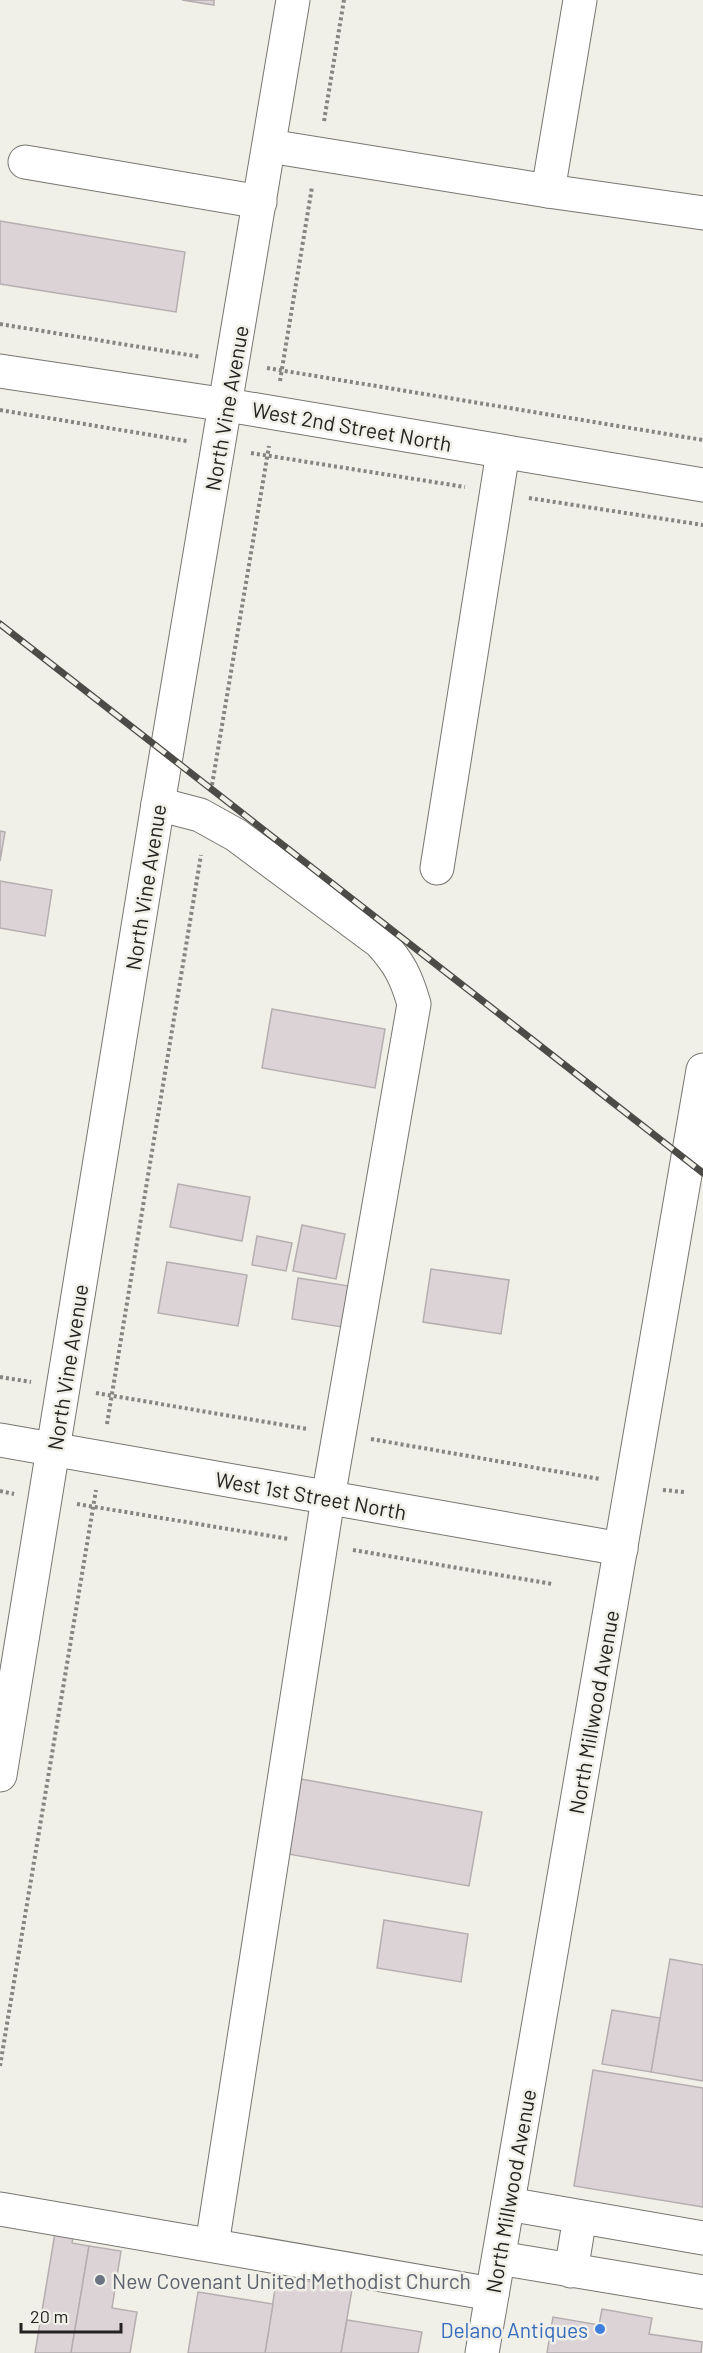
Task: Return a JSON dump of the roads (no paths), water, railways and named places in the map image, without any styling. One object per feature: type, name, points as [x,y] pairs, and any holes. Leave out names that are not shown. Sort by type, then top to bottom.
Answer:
[{"type":"street","name":"North Vine Avenue","points":[[0,1775],[158,804],[293,0]]},
{"type":"street","points":[[548,191],[580,0]]},
{"type":"street","points":[[269,146],[548,191],[703,213]]},
{"type":"street","points":[[25,162],[260,202]]},
{"type":"street","name":"West 2nd Street North","points":[[0,371],[226,405],[703,485]]},
{"type":"street","points":[[437,868],[503,452]]},
{"type":"street","points":[[158,804],[200,814],[237,835],[380,942],[398,962],[414,1004],[328,1498],[212,2245]]},
{"type":"street","name":"North Millwood Avenue","points":[[482,2353],[703,1070]]},
{"type":"street","name":"West 1st Street North","points":[[0,1440],[621,1549]]},
{"type":"street","points":[[508,2204],[703,2238]]},
{"type":"street","points":[[0,2209],[492,2294]]},
{"type":"street","points":[[571,2271],[580,2217]]},
{"type":"street","points":[[499,2258],[703,2292]]},
{"type":"railway","points":[[0,624],[703,1173]]},
{"type":"place","name":"New Covenant United Methodist Church","points":[[100,2280]]},
{"type":"place","name":"Delano Antiques","points":[[600,2329]]}]
